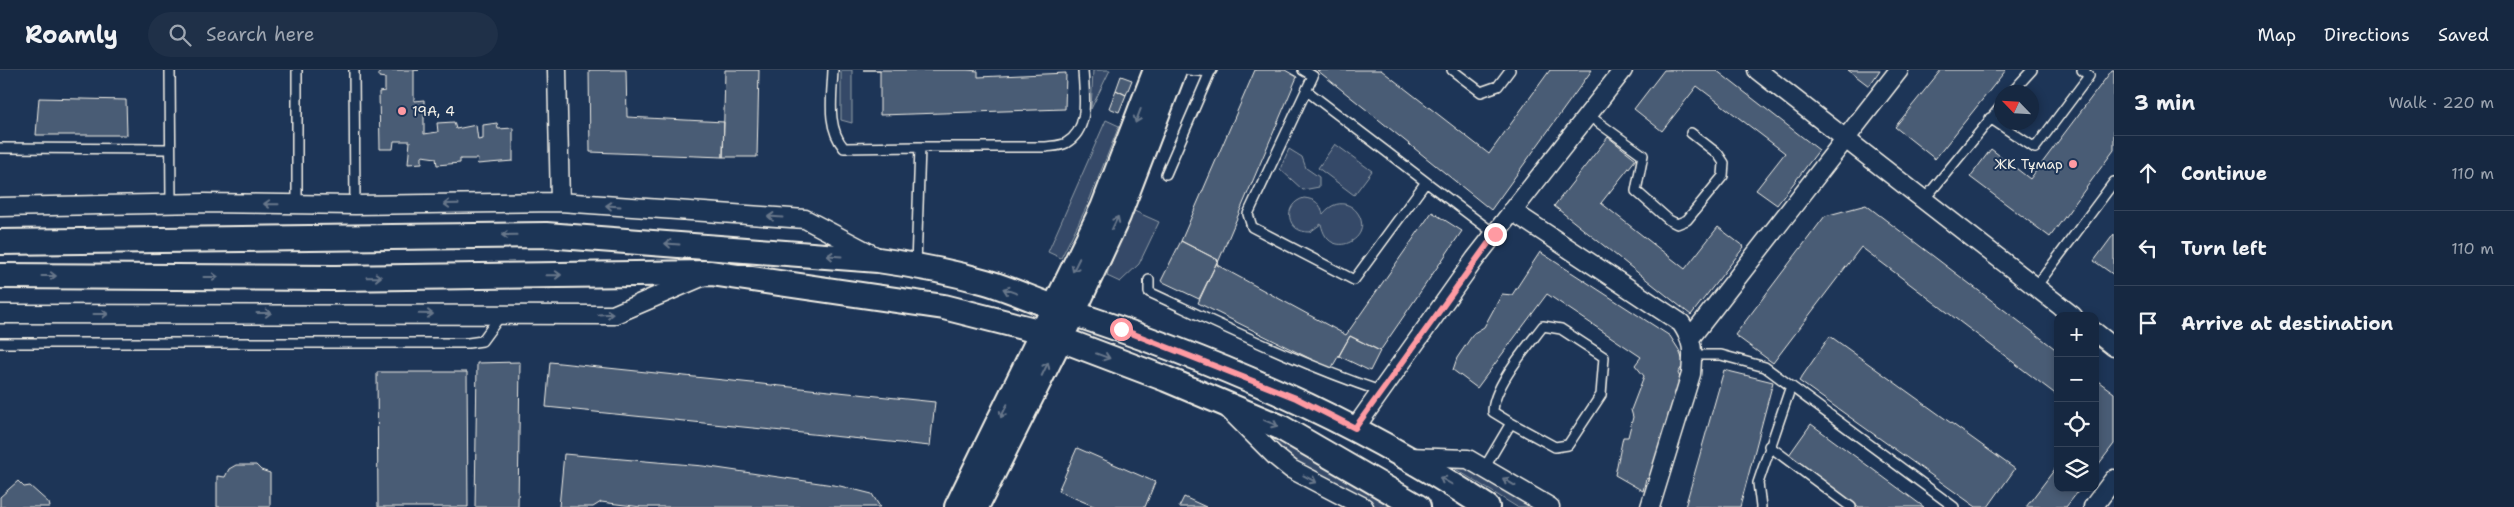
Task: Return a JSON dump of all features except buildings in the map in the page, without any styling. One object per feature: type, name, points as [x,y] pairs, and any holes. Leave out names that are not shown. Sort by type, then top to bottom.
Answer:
[{"type":"street","points":[[558,70],[560,202]]},
{"type":"street","points":[[1064,310],[1156,70]]},
{"type":"street","points":[[957,507],[1064,310],[1118,216],[1174,70]]},
{"type":"street","points":[[1355,428],[1512,211],[1623,70]]},
{"type":"street","points":[[1756,70],[2034,288],[2067,312]]},
{"type":"street","points":[[1691,337],[1899,70]]},
{"type":"street","points":[[0,207],[560,202],[805,219],[884,260]]},
{"type":"street","points":[[1512,211],[1681,323],[1691,337],[1693,355],[1691,374],[1650,507]]},
{"type":"street","points":[[0,242],[546,235],[884,260],[916,265],[987,282],[1189,354],[1296,398],[1355,428],[1449,482],[1487,507]]},
{"type":"street","points":[[0,276],[336,278],[711,273],[944,308],[1050,336],[1166,379],[1280,427],[1418,507]]},
{"type":"street","points":[[0,314],[612,314],[711,273]]},
{"type":"street","points":[[2099,335],[2113,344]]},
{"type":"street","points":[[976,507],[1050,336]]},
{"type":"street","points":[[1220,402],[1275,456],[1291,469],[1364,507]]},
{"type":"street","points":[[1404,457],[1468,459],[1485,467],[1550,507]]},
{"type":"street","points":[[2093,507],[2114,479]]},
{"type":"lane","points":[[170,70],[171,204]]},
{"type":"lane","points":[[297,70],[297,205]]},
{"type":"lane","points":[[354,70],[355,205]]},
{"type":"lane","points":[[833,70],[832,122],[835,138],[844,148],[1046,147],[1065,143],[1077,132],[1085,115],[1083,70]]},
{"type":"lane","points":[[1166,174],[1211,71],[1188,70]]},
{"type":"lane","points":[[1303,70],[1313,76],[1248,214],[1252,227],[1354,280],[1426,182]]},
{"type":"lane","points":[[1452,70],[1481,92],[1498,86],[1510,70]]},
{"type":"lane","points":[[2018,85],[2032,70]]},
{"type":"lane","points":[[1990,118],[2035,148],[2089,76],[2082,70]]},
{"type":"lane","points":[[1307,91],[1495,234]]},
{"type":"lane","points":[[1923,201],[1994,114]]},
{"type":"lane","points":[[1588,115],[1643,155],[1636,191],[1669,220],[1678,224],[1687,220],[1723,176],[1724,163],[1718,154],[1690,133]]},
{"type":"lane","points":[[916,265],[920,147]]},
{"type":"lane","points":[[0,148],[170,150]]},
{"type":"lane","points":[[2034,288],[2114,182]]},
{"type":"lane","points":[[1149,280],[1148,292],[1282,354],[1380,391]]},
{"type":"lane","points":[[0,343],[468,343],[482,341],[501,315]]},
{"type":"lane","points":[[1543,326],[1560,329],[1604,357],[1601,395],[1568,444],[1555,447],[1511,423],[1494,412],[1493,407],[1505,380],[1543,326]]},
{"type":"lane","points":[[1693,355],[1720,354],[1740,358],[1765,368],[1954,507]]},
{"type":"lane","points":[[1761,507],[1758,483],[1769,446],[1791,386]]},
{"type":"lane","points":[[1485,467],[1511,423]]},
{"type":"lane","points":[[1769,446],[1851,507]]},
{"type":"shaded area","points":[[841,70],[852,70],[852,123],[841,120]]},
{"type":"shaded area","points":[[1093,70],[1110,70],[1091,109]]},
{"type":"shaded area","points":[[1106,120],[1119,126],[1087,206],[1061,258],[1048,252]]},
{"type":"shaded area","points":[[1335,144],[1372,171],[1354,195],[1318,168]]},
{"type":"shaded area","points":[[1289,149],[1302,157],[1306,168],[1319,177],[1319,187],[1303,190],[1280,169]]},
{"type":"shaded area","points":[[1304,198],[1317,203],[1321,207],[1323,214],[1332,206],[1341,204],[1349,206],[1356,211],[1360,218],[1362,226],[1359,234],[1350,242],[1339,244],[1328,239],[1324,234],[1321,224],[1310,232],[1296,228],[1290,218],[1290,212],[1292,206],[1297,201]]},
{"type":"shaded area","points":[[1132,210],[1159,222],[1139,264],[1120,282],[1107,276]]},
{"type":"shaded area","points":[[1262,431],[1408,507],[1377,507],[1289,457]]},
{"type":"shaded area","points":[[1449,465],[1479,470],[1539,507],[1517,507]]},
{"type":"place","name":"19А, 4","points":[[402,111]]},
{"type":"place","name":"ЖК Тұмар","points":[[2073,164]]},
{"type":"route","points":[[1121,329],[1189,354],[1296,398],[1355,428],[1475,259],[1495,234]]}]
